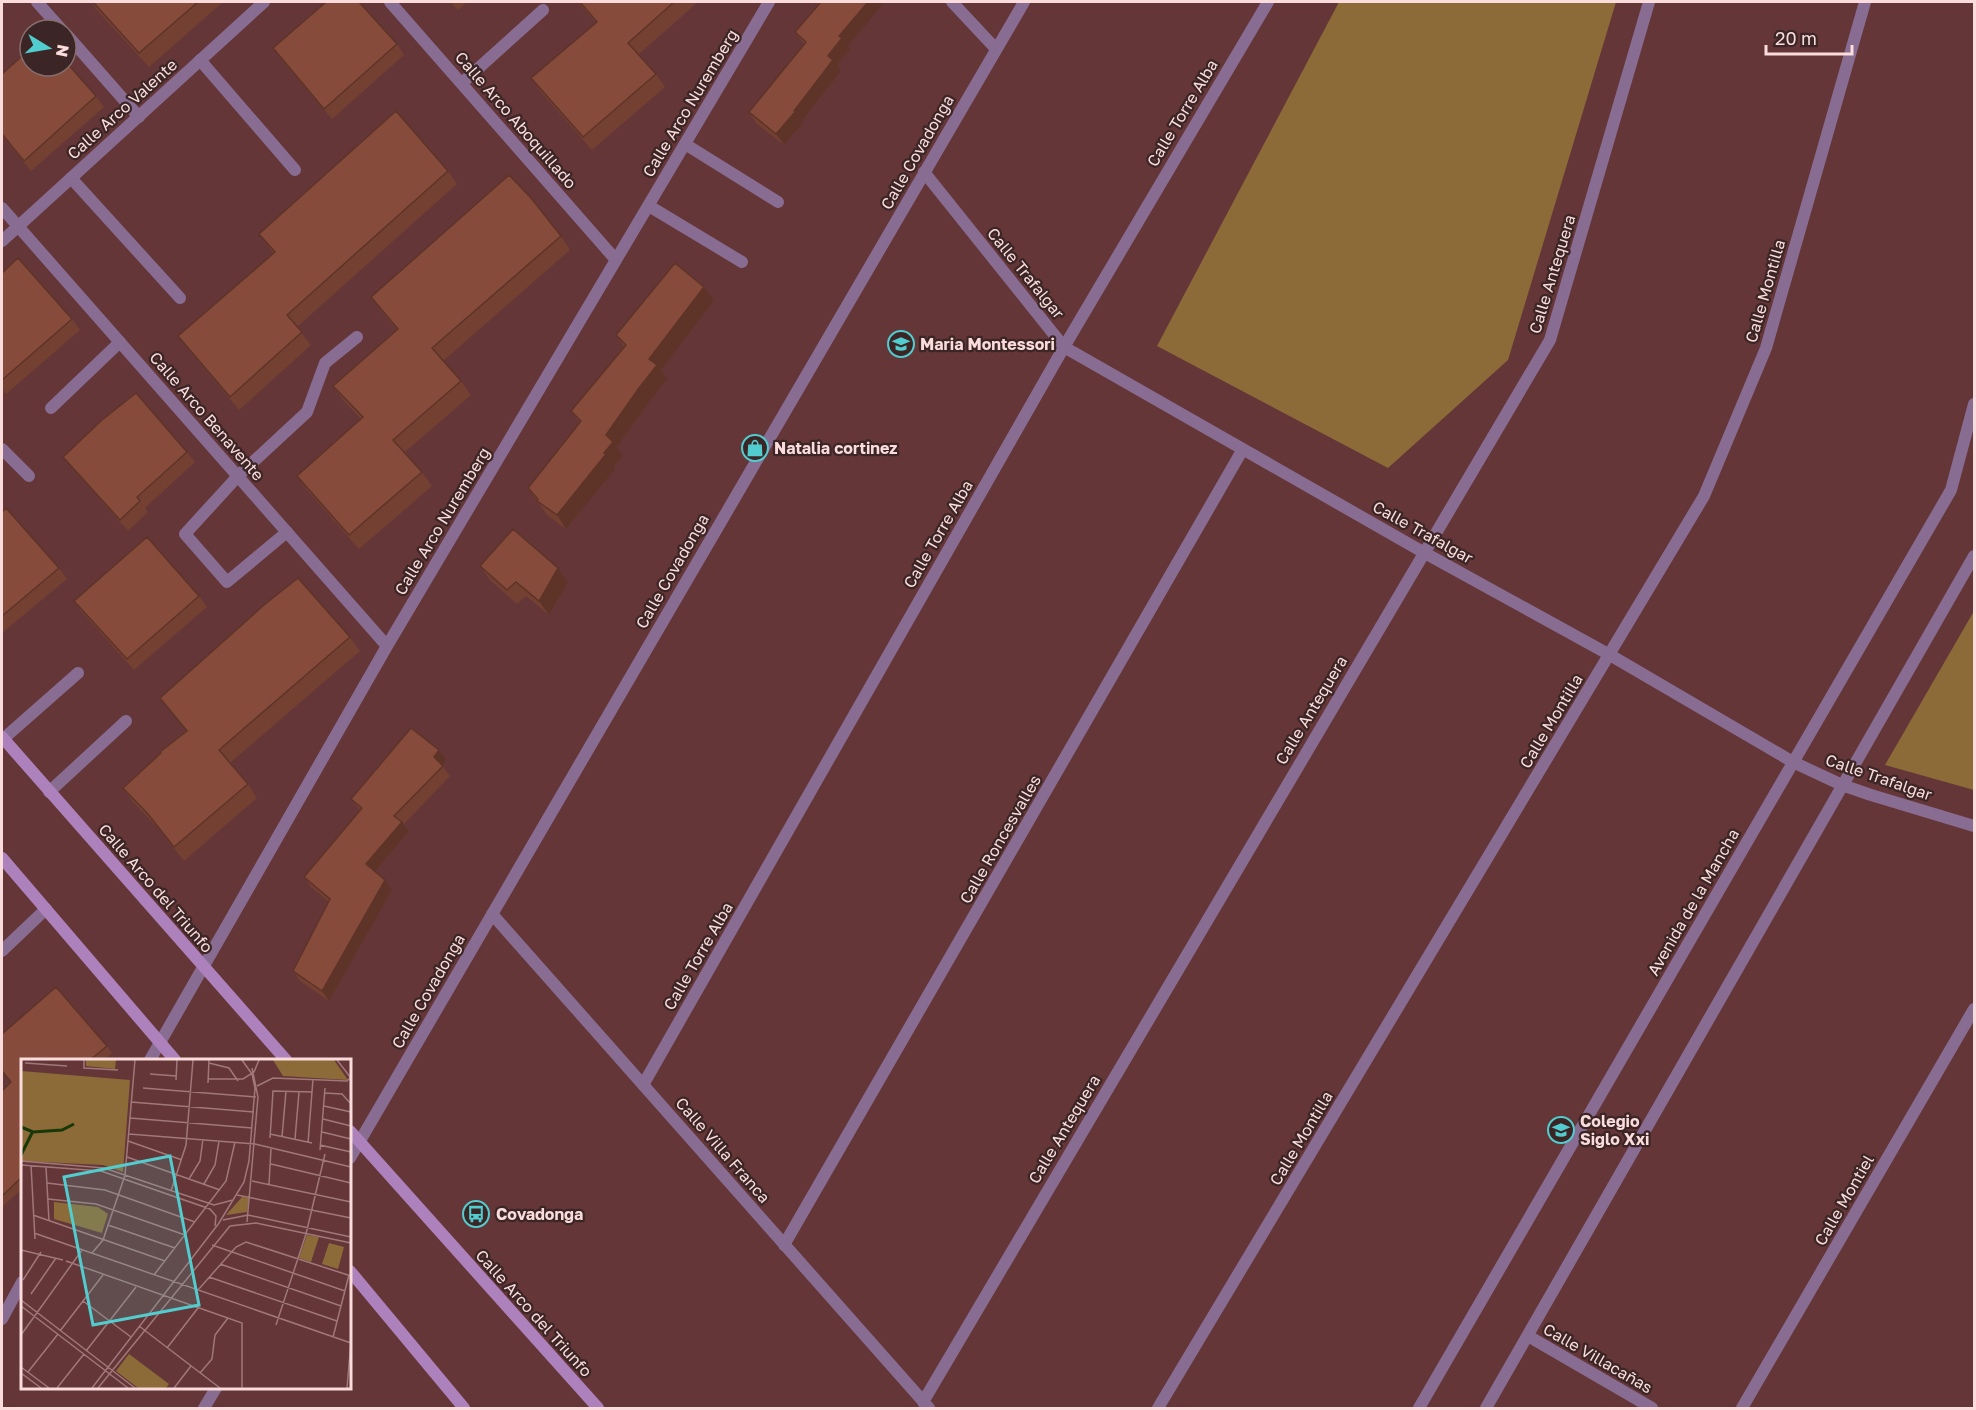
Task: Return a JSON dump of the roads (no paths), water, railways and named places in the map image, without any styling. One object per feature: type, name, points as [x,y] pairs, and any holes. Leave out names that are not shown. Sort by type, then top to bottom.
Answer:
[{"type":"street","points":[[37,2],[51,18]]},
{"type":"street","name":"Calle Arco Valente","points":[[2,241],[264,2]]},
{"type":"street","name":"Calle Arco Aboquillado","points":[[390,2],[616,260]]},
{"type":"street","name":"Calle Arco Nuremberg","points":[[151,1059],[387,646],[769,2]]},
{"type":"street","points":[[951,2],[996,49]]},
{"type":"street","name":"Calle Covadonga","points":[[351,1156],[1024,2]]},
{"type":"street","name":"Calle Torre Alba","points":[[644,1085],[1064,347],[1268,2]]},
{"type":"street","name":"Calle Antequera","points":[[926,1405],[1423,552],[1550,340],[1650,2]]},
{"type":"street","name":"Calle Montilla","points":[[1158,1408],[1704,496],[1766,348],[1865,2]]},
{"type":"street","points":[[462,83],[543,10]]},
{"type":"street","points":[[78,48],[139,117]]},
{"type":"street","points":[[200,60],[295,170]]},
{"type":"street","points":[[685,144],[778,202]]},
{"type":"street","name":"Calle Trafalgar","points":[[924,172],[1064,347],[1423,552],[1610,655],[1792,762],[1842,785],[1974,826]]},
{"type":"street","points":[[71,178],[180,298]]},
{"type":"street","points":[[649,206],[742,262]]},
{"type":"street","name":"Calle Arco Benavente","points":[[2,208],[387,646]]},
{"type":"street","points":[[287,532],[227,582],[185,534],[238,476],[307,412],[325,363],[357,336]]},
{"type":"street","points":[[51,408],[120,342]]},
{"type":"street","name":"Avenida de la Mancha","points":[[1419,1408],[1951,490],[1974,404]]},
{"type":"street","points":[[2,448],[29,476]]},
{"type":"street","name":"Calle Roncesvalles","points":[[784,1245],[1244,449]]},
{"type":"street","points":[[1486,1408],[1974,556]]},
{"type":"street","points":[[2,738],[78,673]]},
{"type":"street","points":[[49,792],[126,721]]},
{"type":"street","name":"Calle Arco del Triunfo","points":[[2,738],[285,1059]]},
{"type":"street","points":[[2,858],[174,1059]]},
{"type":"street","points":[[2,951],[46,909]]},
{"type":"street","name":"Calle Villa Franca","points":[[492,914],[926,1405]]},
{"type":"street","name":"Calle Montiel","points":[[1742,1408],[1974,1009]]},
{"type":"street","name":"Calle Arco del Triunfo","points":[[351,1132],[598,1408]]},
{"type":"street","points":[[351,1272],[464,1408]]},
{"type":"street","points":[[2,1319],[21,1284]]},
{"type":"street","name":"Calle Villacañas","points":[[1528,1336],[1652,1408]]},
{"type":"street","points":[[204,1408],[215,1389]]},
{"type":"place","name":"Maria Montessori","points":[[901,344]]},
{"type":"place","name":"Natalia cortinez","points":[[755,448]]},
{"type":"place","name":"Colegio Siglo Xxi","points":[[1561,1130]]},
{"type":"place","name":"Covadonga","points":[[476,1214]]}]
